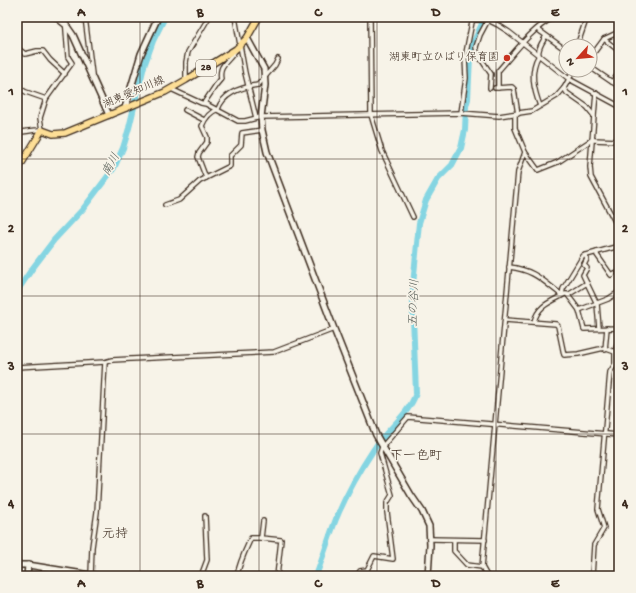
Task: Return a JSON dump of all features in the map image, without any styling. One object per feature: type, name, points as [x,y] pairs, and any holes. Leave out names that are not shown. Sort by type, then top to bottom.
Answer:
[{"type":"main road","name":"湖東愛知川線","points":[[42,130],[53,134],[65,133],[140,103],[171,88],[238,47],[247,38],[259,17]]},
{"type":"main road","points":[[17,171],[42,130]]},
{"type":"street","points":[[56,17],[66,25],[73,35],[110,115]]},
{"type":"street","points":[[17,132],[34,129],[42,130],[40,118],[46,100],[72,63],[68,57],[65,17]]},
{"type":"street","points":[[85,17],[92,75]]},
{"type":"street","points":[[127,108],[141,54],[158,17]]},
{"type":"street","points":[[186,80],[186,62],[188,52],[209,17]]},
{"type":"street","points":[[235,17],[238,47],[267,152],[334,329],[376,436],[422,511],[429,526],[430,539],[428,576]]},
{"type":"street","points":[[370,17],[371,115],[382,151],[413,217]]},
{"type":"street","points":[[544,22],[545,17]]},
{"type":"street","points":[[554,17],[544,22],[511,54],[498,71],[496,88],[512,86],[514,88],[516,114],[515,128],[526,152],[538,170],[558,162],[593,140],[619,141]]},
{"type":"street","points":[[580,38],[587,17]]},
{"type":"street","points":[[461,113],[466,78],[465,58],[475,19],[488,20],[509,32],[569,79],[619,106],[619,102]]},
{"type":"street","points":[[488,20],[480,35],[476,47],[477,53],[491,74],[490,88]]},
{"type":"street","points":[[537,29],[558,44]]},
{"type":"street","points":[[598,48],[604,40],[619,32]]},
{"type":"street","points":[[540,106],[535,93],[534,70],[535,62],[539,55],[538,52],[546,36]]},
{"type":"street","points":[[247,38],[261,61],[265,76],[265,92],[258,118]]},
{"type":"street","points":[[604,40],[619,51]]},
{"type":"street","points":[[204,103],[221,79],[220,74],[222,67],[234,54],[238,47]]},
{"type":"street","points":[[17,48],[25,54],[43,51],[65,74]]},
{"type":"street","points":[[206,178],[198,157],[199,153],[207,142],[207,137],[202,126],[204,120],[211,112],[218,109],[221,101],[233,91],[248,86],[258,85],[276,65],[278,59]]},
{"type":"street","points":[[598,72],[619,86]]},
{"type":"street","points":[[612,82],[619,73]]},
{"type":"street","points":[[171,88],[238,121],[258,118],[461,113],[499,116],[532,111],[557,96],[569,79]]},
{"type":"street","points":[[17,86],[26,92],[46,100]]},
{"type":"street","points":[[564,88],[567,93],[587,107],[594,116]]},
{"type":"street","points":[[596,93],[590,168],[591,177],[619,228]]},
{"type":"street","points":[[185,110],[204,120]]},
{"type":"street","points":[[165,205],[178,200],[194,185],[230,166],[230,156],[241,144],[242,133],[262,130]]},
{"type":"street","points":[[487,576],[482,567],[509,267],[518,172],[526,152]]},
{"type":"street","points":[[534,322],[535,316],[541,308],[562,295],[563,289],[583,256],[619,246]]},
{"type":"street","points":[[597,252],[597,255],[611,275],[614,273]]},
{"type":"street","points":[[585,255],[587,259],[584,264],[587,268],[583,275],[597,304],[598,328]]},
{"type":"street","points":[[509,267],[533,273],[562,295],[565,294],[568,296],[579,310],[584,329],[619,328]]},
{"type":"street","points":[[568,296],[587,283]]},
{"type":"street","points":[[579,310],[597,304],[619,292]]},
{"type":"street","points":[[505,320],[556,324],[558,326],[564,355],[604,348],[606,350],[616,352]]},
{"type":"street","points":[[606,350],[607,328]]},
{"type":"street","points":[[17,367],[105,362],[118,359],[274,352],[334,329]]},
{"type":"street","points":[[592,576],[594,545],[604,528],[598,509],[610,372],[617,364],[616,352],[619,338]]},
{"type":"street","points":[[17,565],[28,565],[93,576],[92,547],[97,512],[105,362]]},
{"type":"street","points":[[357,576],[360,571],[366,570],[374,556],[393,559],[387,512],[388,503],[392,494],[380,454],[382,447],[408,417],[619,435]]},
{"type":"street","points":[[201,576],[207,560],[205,516]]},
{"type":"street","points":[[261,538],[262,521]]},
{"type":"street","points":[[237,576],[239,564],[242,561],[251,538],[281,540],[277,576]]},
{"type":"street","points":[[430,539],[485,540]]},
{"type":"street","points":[[454,540],[454,551],[467,565],[482,567]]},
{"type":"street","points":[[27,576],[28,565]]},
{"type":"waterway","name":"南川","points":[[17,291],[54,240],[83,209],[114,168],[123,148],[129,128],[144,66],[153,41],[165,17]]},
{"type":"waterway","name":"五の谷川","points":[[316,576],[344,501],[374,449],[403,415],[413,401],[416,393],[413,285],[419,223],[426,200],[438,179],[452,165],[461,148],[465,130],[470,56],[473,44],[485,17]]},
{"type":"waterway","name":"南川","points":[[157,25],[160,29]]},
{"type":"place","name":"湖東町立ひばり保育園","points":[[507,58]]},
{"type":"district","name":"下一色町","points":[[416,456]]},
{"type":"district","name":"元持","points":[[115,534]]}]
